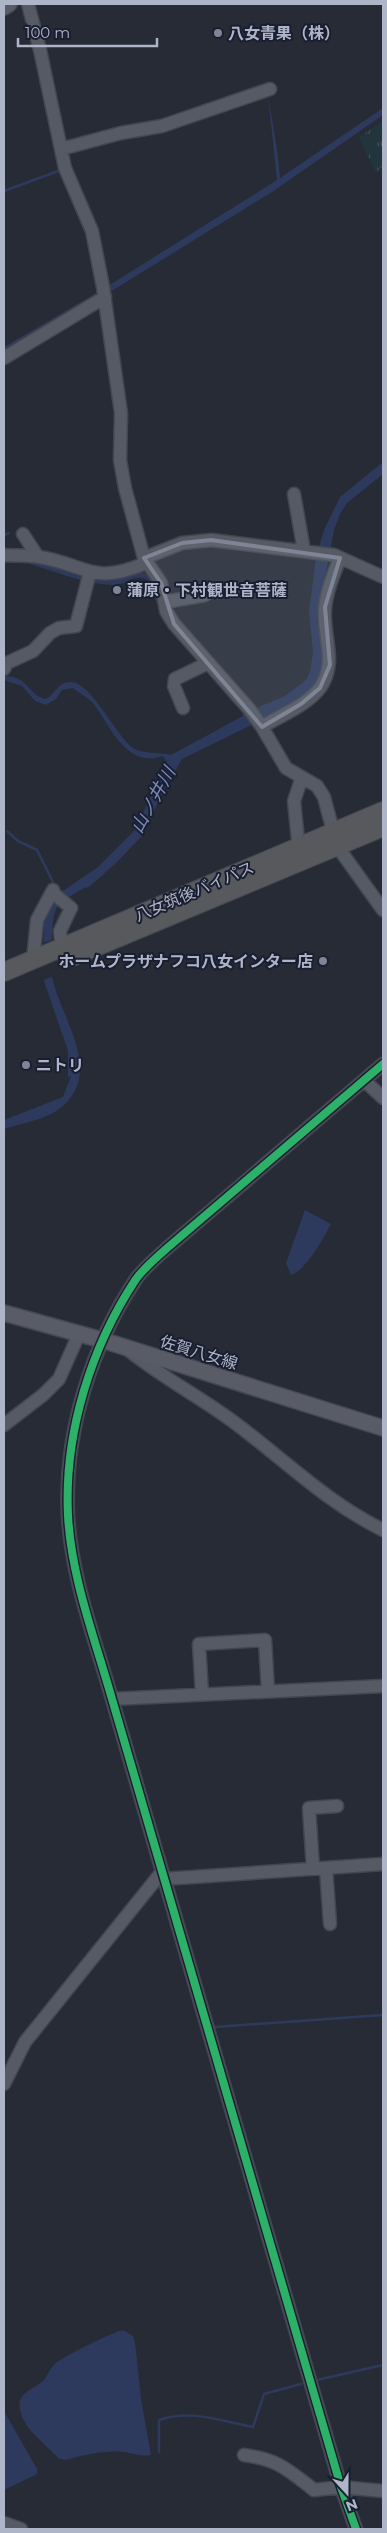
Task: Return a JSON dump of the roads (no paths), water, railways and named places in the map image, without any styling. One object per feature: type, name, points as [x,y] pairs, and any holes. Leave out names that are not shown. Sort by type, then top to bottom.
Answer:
[{"type":"highway","name":"八女筑後バイパス","points":[[4,972],[58,954],[335,839],[383,811]]},
{"type":"highway","name":"八女筑後バイパス","points":[[335,839],[383,827]]},
{"type":"highway","name":"八女筑後バイパス","points":[[4,984],[36,962]]},
{"type":"main road","points":[[4,7],[9,4]]},
{"type":"main road","name":"佐賀八女線","points":[[4,1312],[102,1340],[383,1428]]},
{"type":"street","points":[[28,4],[65,168],[92,231],[104,293],[121,413],[120,460],[125,488],[145,561],[161,583],[165,602],[174,624],[205,665],[249,709],[286,768],[317,786],[324,797],[335,839],[383,910]]},
{"type":"street","points":[[62,148],[121,133],[162,126],[270,89]]},
{"type":"street","points":[[4,358],[104,293]]},
{"type":"street","points":[[294,494],[309,551]]},
{"type":"street","points":[[23,534],[32,556]]},
{"type":"street","points":[[4,555],[32,556],[88,577],[124,572],[182,543],[211,540],[337,556],[383,577]]},
{"type":"street","points":[[261,726],[311,697],[326,677],[330,656],[325,631],[325,606],[337,556]]},
{"type":"street","points":[[4,669],[7,663],[33,651],[50,633],[59,628],[76,626],[88,577]]},
{"type":"street","points":[[165,602],[205,595]]},
{"type":"street","points":[[183,708],[174,682],[180,676],[205,665]]},
{"type":"street","points":[[298,840],[294,801],[302,778]]},
{"type":"street","points":[[36,962],[37,920],[53,892],[71,908],[60,937],[58,954]]},
{"type":"street","points":[[356,2529],[341,2487],[83,1599],[71,1545],[68,1514],[71,1452],[82,1396],[102,1340],[137,1277],[383,1064]]},
{"type":"street","points":[[365,1081],[383,1098]]},
{"type":"street","points":[[4,1425],[44,1395],[59,1379],[79,1334]]},
{"type":"street","points":[[126,1348],[150,1368],[238,1425],[338,1506],[383,1530]]},
{"type":"street","points":[[202,1694],[199,1644],[265,1640],[268,1692]]},
{"type":"street","points":[[112,1699],[383,1686]]},
{"type":"street","points":[[330,1924],[309,1808],[337,1806]]},
{"type":"street","points":[[4,2084],[25,2042],[162,1876],[383,1864]]},
{"type":"street","points":[[244,2455],[269,2459],[279,2463],[314,2490],[341,2487],[383,2491]]},
{"type":"street","points":[[4,2523],[21,2529]]},
{"type":"water","points":[[268,95],[280,178],[383,108],[383,115],[272,192],[58,324],[4,354],[4,347],[100,291],[277,180]]},
{"type":"water","name":"山ノ井川","points":[[383,462],[383,474],[347,503],[340,514],[334,530],[317,620],[324,665],[317,683],[290,706],[182,759],[162,794],[142,836],[89,887],[67,898],[57,908],[53,923],[51,971],[56,992],[75,1042],[79,1058],[80,1075],[75,1090],[58,1110],[36,1120],[4,1129],[4,1120],[63,1097],[71,1076],[68,1078],[68,1051],[43,978],[44,921],[60,893],[98,867],[135,830],[167,762],[163,756],[150,758],[138,756],[129,750],[112,732],[92,702],[73,688],[62,690],[56,699],[46,705],[35,701],[22,686],[4,680],[4,676],[19,679],[35,694],[45,699],[62,684],[70,682],[78,684],[94,699],[133,748],[141,751],[171,755],[243,716],[242,714],[285,696],[306,680],[310,672],[313,653],[309,612],[316,557],[324,530],[340,497]]},
{"type":"water","points":[[18,536],[46,563],[135,570],[153,576],[161,595],[241,704],[237,707],[163,621],[149,581],[144,578],[135,578],[118,585],[103,584],[82,580],[30,564]]},
{"type":"water","points":[[305,1210],[331,1224],[309,1260],[297,1272],[291,1275],[286,1263]]},
{"type":"water","points":[[123,2330],[133,2336],[135,2342],[141,2399],[151,2455],[102,2452],[65,2460],[58,2458],[36,2436],[22,2417],[19,2404],[23,2395],[44,2380],[52,2367],[59,2361]]},
{"type":"water","points":[[4,2411],[37,2469],[37,2474],[4,2490]]},
{"type":"waterway","points":[[4,191],[61,170]]},
{"type":"waterway","points":[[4,535],[9,533]]},
{"type":"waterway","points":[[7,831],[18,841],[37,850],[53,882]]},
{"type":"waterway","points":[[215,2027],[383,2015]]},
{"type":"waterway","points":[[317,2380],[383,2365]]},
{"type":"waterway","points":[[159,2452],[159,2420],[171,2417],[195,2416],[253,2427],[264,2394],[301,2384]]},
{"type":"place","name":"八女青果（株）","points":[[218,33]]},
{"type":"place","name":"蒲原・下村観世音菩薩","points":[[117,590]]},
{"type":"place","name":"ホームプラザナフコ八女インター店","points":[[323,961]]},
{"type":"place","name":"ニトリ","points":[[26,1065]]}]
